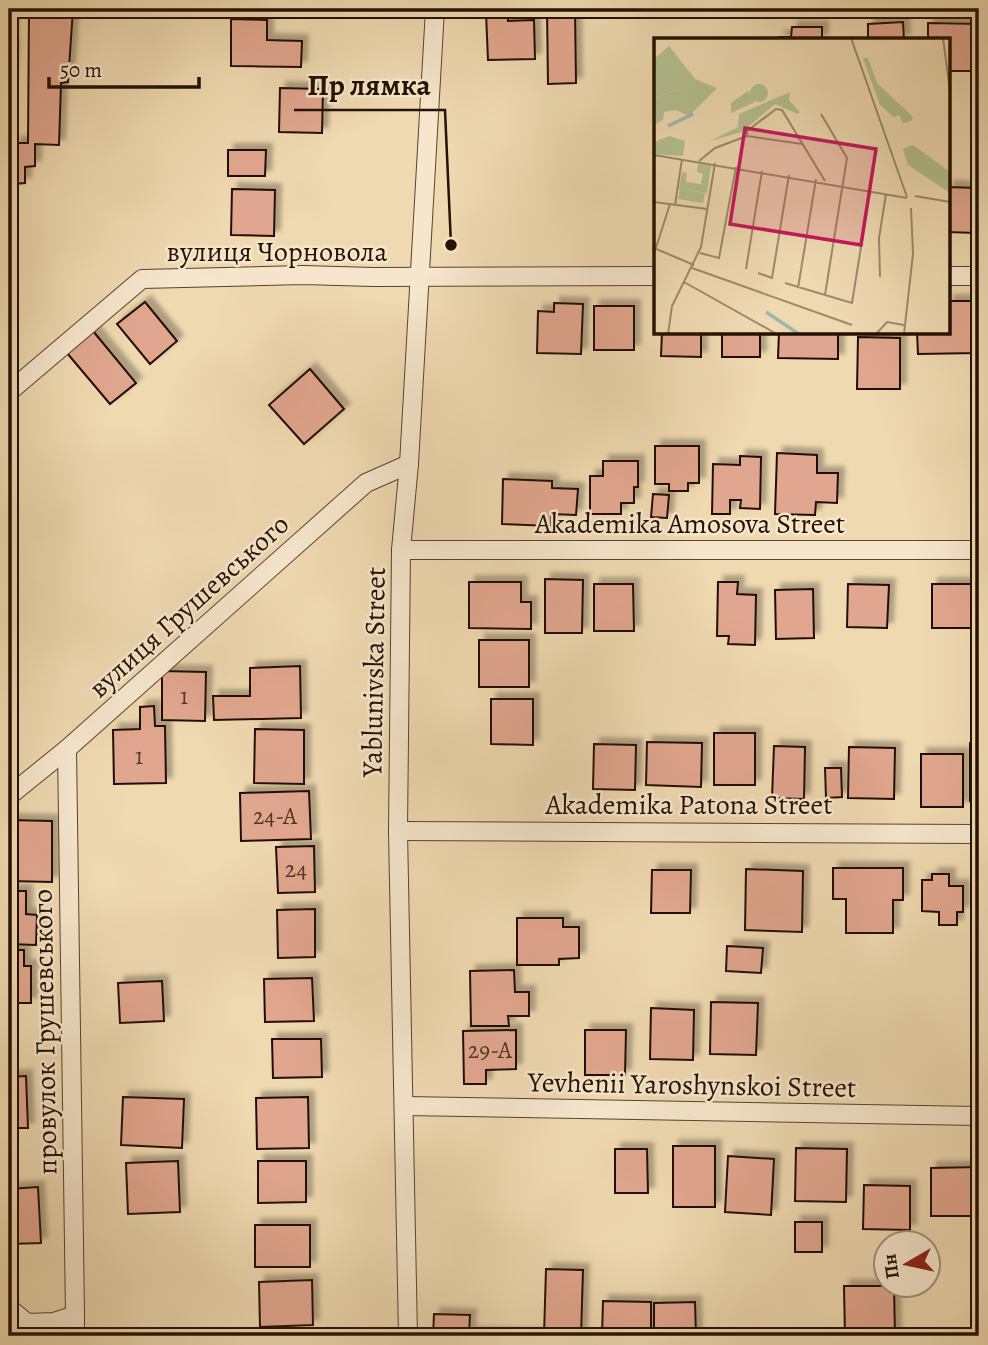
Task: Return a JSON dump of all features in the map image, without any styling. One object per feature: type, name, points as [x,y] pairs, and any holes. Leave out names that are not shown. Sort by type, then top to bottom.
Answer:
[{"type":"street","name":"Yablunivska Street","points":[[408,1336],[398,831],[401,550],[409,464],[435,9]]},
{"type":"street","name":"вулиця Чорновола","points":[[9,392],[142,279],[303,275],[654,276]]},
{"type":"street","points":[[950,276],[979,276]]},
{"type":"street","name":"вулиця Грушевського","points":[[9,796],[67,749],[366,483],[409,464]]},
{"type":"street","name":"Akademika Amosova Street","points":[[401,550],[979,550]]},
{"type":"street","name":"провулок Грушевського","points":[[67,749],[75,1336]]},
{"type":"street","name":"Akademika Patona Street","points":[[398,831],[979,834]]},
{"type":"street","name":"Yevhenii Yaroshynskoi Street","points":[[405,1106],[979,1116]]},
{"type":"street","points":[[9,1308],[27,1323],[54,1322],[75,1315]]},
{"type":"building","points":[[9,9],[14,9],[9,84]]},
{"type":"building","points":[[73,9],[68,82],[61,83],[59,145],[35,144],[35,166],[25,167],[25,183],[9,187],[9,159],[14,159],[15,143],[28,143],[29,10]]},
{"type":"building","points":[[547,9],[575,9],[576,83],[548,84]]},
{"type":"building","points":[[486,13],[508,13],[508,21],[534,20],[535,59],[488,60]]},
{"type":"building","points":[[231,19],[267,20],[267,40],[302,41],[301,67],[231,66]]},
{"type":"building","points":[[903,22],[904,38],[868,38],[868,24]]},
{"type":"building","points":[[928,23],[979,24],[979,71],[950,71],[950,38],[928,38]]},
{"type":"building","points":[[792,27],[822,27],[822,38],[779,38],[791,37]]},
{"type":"building","points":[[280,88],[323,89],[322,133],[279,132]]},
{"type":"building","points":[[228,150],[266,150],[265,176],[228,176]]},
{"type":"building","points":[[950,187],[976,188],[975,233],[950,232]]},
{"type":"building","points":[[232,189],[275,190],[274,236],[231,235]]},
{"type":"building","points":[[950,301],[975,301],[977,353],[918,354],[917,334],[950,334]]},
{"type":"building","points":[[145,302],[177,341],[150,364],[117,324]]},
{"type":"building","points":[[554,303],[583,304],[581,354],[537,353],[538,311],[554,312]]},
{"type":"building","points":[[594,306],[634,306],[634,350],[594,350]]},
{"type":"building","points":[[93,331],[136,383],[110,404],[67,353]]},
{"type":"building","points":[[662,334],[701,334],[701,357],[661,356]]},
{"type":"building","points":[[722,334],[760,334],[760,357],[722,357]]},
{"type":"building","points":[[779,334],[838,334],[838,359],[778,358]]},
{"type":"building","points":[[858,337],[900,338],[900,389],[857,389]]},
{"type":"building","points":[[310,369],[344,409],[304,444],[269,405]]},
{"type":"building","points":[[655,446],[699,446],[699,483],[688,483],[688,491],[669,491],[669,484],[655,484]]},
{"type":"building","points":[[777,453],[817,455],[817,473],[838,473],[837,503],[816,502],[815,515],[775,514]]},
{"type":"building","points":[[740,456],[761,457],[760,509],[740,508],[741,500],[730,500],[730,514],[712,514],[713,464],[740,465]]},
{"type":"building","points":[[603,461],[638,461],[638,487],[634,487],[634,503],[621,503],[621,514],[590,514],[590,476],[603,476]]},
{"type":"building","points":[[503,479],[552,481],[552,488],[578,489],[576,515],[551,514],[551,526],[502,524]]},
{"type":"building","points":[[653,494],[669,495],[667,518],[651,517]]},
{"type":"building","points":[[545,579],[583,580],[582,633],[545,633]]},
{"type":"building","points":[[469,582],[521,582],[521,602],[531,602],[531,629],[469,628]]},
{"type":"building","points":[[718,582],[738,582],[737,594],[756,595],[755,645],[728,644],[729,636],[717,636]]},
{"type":"building","points":[[594,584],[633,584],[634,631],[594,631]]},
{"type":"building","points":[[848,584],[889,585],[887,628],[847,627]]},
{"type":"building","points":[[932,584],[979,584],[979,628],[932,628]]},
{"type":"building","points":[[813,589],[814,638],[776,639],[775,590]]},
{"type":"building","points":[[479,640],[529,640],[529,687],[479,687]]},
{"type":"building","points":[[300,666],[301,718],[214,720],[213,696],[250,696],[250,668]]},
{"type":"building","points":[[162,671],[206,672],[205,721],[162,720]]},
{"type":"building","points":[[491,699],[533,699],[533,745],[491,744]]},
{"type":"building","points":[[154,706],[155,726],[165,726],[166,783],[114,784],[113,730],[140,729],[140,707]]},
{"type":"building","points":[[255,729],[304,730],[304,784],[254,783]]},
{"type":"building","points":[[714,733],[755,733],[755,785],[714,785]]},
{"type":"building","points":[[647,742],[702,743],[701,787],[646,785]]},
{"type":"building","points":[[970,743],[979,743],[979,801],[970,801]]},
{"type":"building","points":[[594,744],[636,745],[635,790],[593,789]]},
{"type":"building","points":[[774,746],[805,747],[804,799],[772,798]]},
{"type":"building","points":[[849,747],[895,748],[894,799],[848,798]]},
{"type":"building","points":[[921,754],[963,754],[963,807],[921,807]]},
{"type":"building","points":[[825,768],[841,768],[842,797],[826,798]]},
{"type":"building","points":[[309,791],[311,839],[241,841],[240,793]]},
{"type":"building","points":[[9,820],[52,821],[52,882],[9,881]]},
{"type":"building","points":[[314,846],[315,892],[278,893],[276,847]]},
{"type":"building","points":[[833,868],[903,868],[903,900],[893,900],[893,933],[846,933],[846,899],[833,899]]},
{"type":"building","points":[[746,869],[803,871],[802,932],[745,930]]},
{"type":"building","points":[[652,870],[691,870],[690,913],[651,913]]},
{"type":"building","points":[[932,874],[949,874],[949,886],[963,886],[963,912],[957,912],[957,925],[939,925],[939,912],[922,911],[922,880],[932,880]]},
{"type":"building","points":[[9,891],[26,891],[26,914],[37,915],[36,945],[9,944]]},
{"type":"building","points":[[315,909],[315,957],[278,958],[277,910]]},
{"type":"building","points":[[517,918],[563,918],[563,927],[579,927],[579,958],[559,959],[559,965],[517,965]]},
{"type":"building","points":[[727,946],[763,948],[761,973],[726,971]]},
{"type":"building","points":[[9,950],[24,950],[24,966],[31,966],[31,1003],[9,1003]]},
{"type":"building","points":[[514,970],[515,992],[529,992],[529,1016],[508,1016],[509,1026],[471,1026],[470,971]]},
{"type":"building","points":[[312,978],[314,1021],[265,1022],[264,979]]},
{"type":"building","points":[[162,981],[164,1021],[120,1023],[118,983]]},
{"type":"building","points":[[711,1002],[758,1003],[756,1055],[710,1054]]},
{"type":"building","points":[[651,1008],[694,1010],[693,1060],[650,1059]]},
{"type":"building","points":[[516,1030],[516,1069],[486,1070],[486,1084],[464,1084],[463,1031]]},
{"type":"building","points":[[585,1030],[626,1030],[625,1075],[585,1075]]},
{"type":"building","points":[[272,1039],[321,1039],[322,1077],[273,1078]]},
{"type":"building","points":[[26,1076],[28,1128],[9,1128],[9,1077]]},
{"type":"building","points":[[123,1097],[184,1099],[182,1148],[121,1145]]},
{"type":"building","points":[[308,1097],[309,1148],[257,1149],[256,1098]]},
{"type":"building","points":[[673,1146],[715,1146],[715,1207],[673,1207]]},
{"type":"building","points":[[796,1148],[847,1149],[846,1202],[795,1201]]},
{"type":"building","points":[[615,1149],[647,1149],[648,1193],[615,1193]]},
{"type":"building","points":[[728,1156],[774,1159],[771,1215],[725,1212]]},
{"type":"building","points":[[178,1161],[180,1212],[128,1214],[126,1163]]},
{"type":"building","points":[[258,1161],[306,1161],[306,1202],[258,1203]]},
{"type":"building","points":[[979,1167],[979,1202],[973,1202],[973,1216],[931,1216],[931,1168]]},
{"type":"building","points":[[864,1185],[910,1186],[910,1230],[863,1229]]},
{"type":"building","points":[[38,1187],[41,1243],[9,1244],[9,1189]]},
{"type":"building","points":[[795,1222],[822,1222],[822,1252],[795,1252]]},
{"type":"building","points":[[255,1225],[310,1225],[310,1267],[255,1267]]},
{"type":"building","points":[[546,1269],[583,1270],[581,1336],[433,1336],[434,1314],[470,1315],[469,1333],[544,1335]]},
{"type":"building","points":[[312,1280],[313,1325],[260,1327],[259,1282]]},
{"type":"building","points":[[844,1286],[872,1286],[872,1300],[894,1300],[895,1336],[845,1336]]},
{"type":"building","points":[[603,1301],[651,1302],[651,1336],[602,1336]]},
{"type":"building","points":[[695,1302],[696,1336],[654,1336],[654,1303]]},
{"type":"place","name":"Пр лямка","points":[[451,245]]}]
